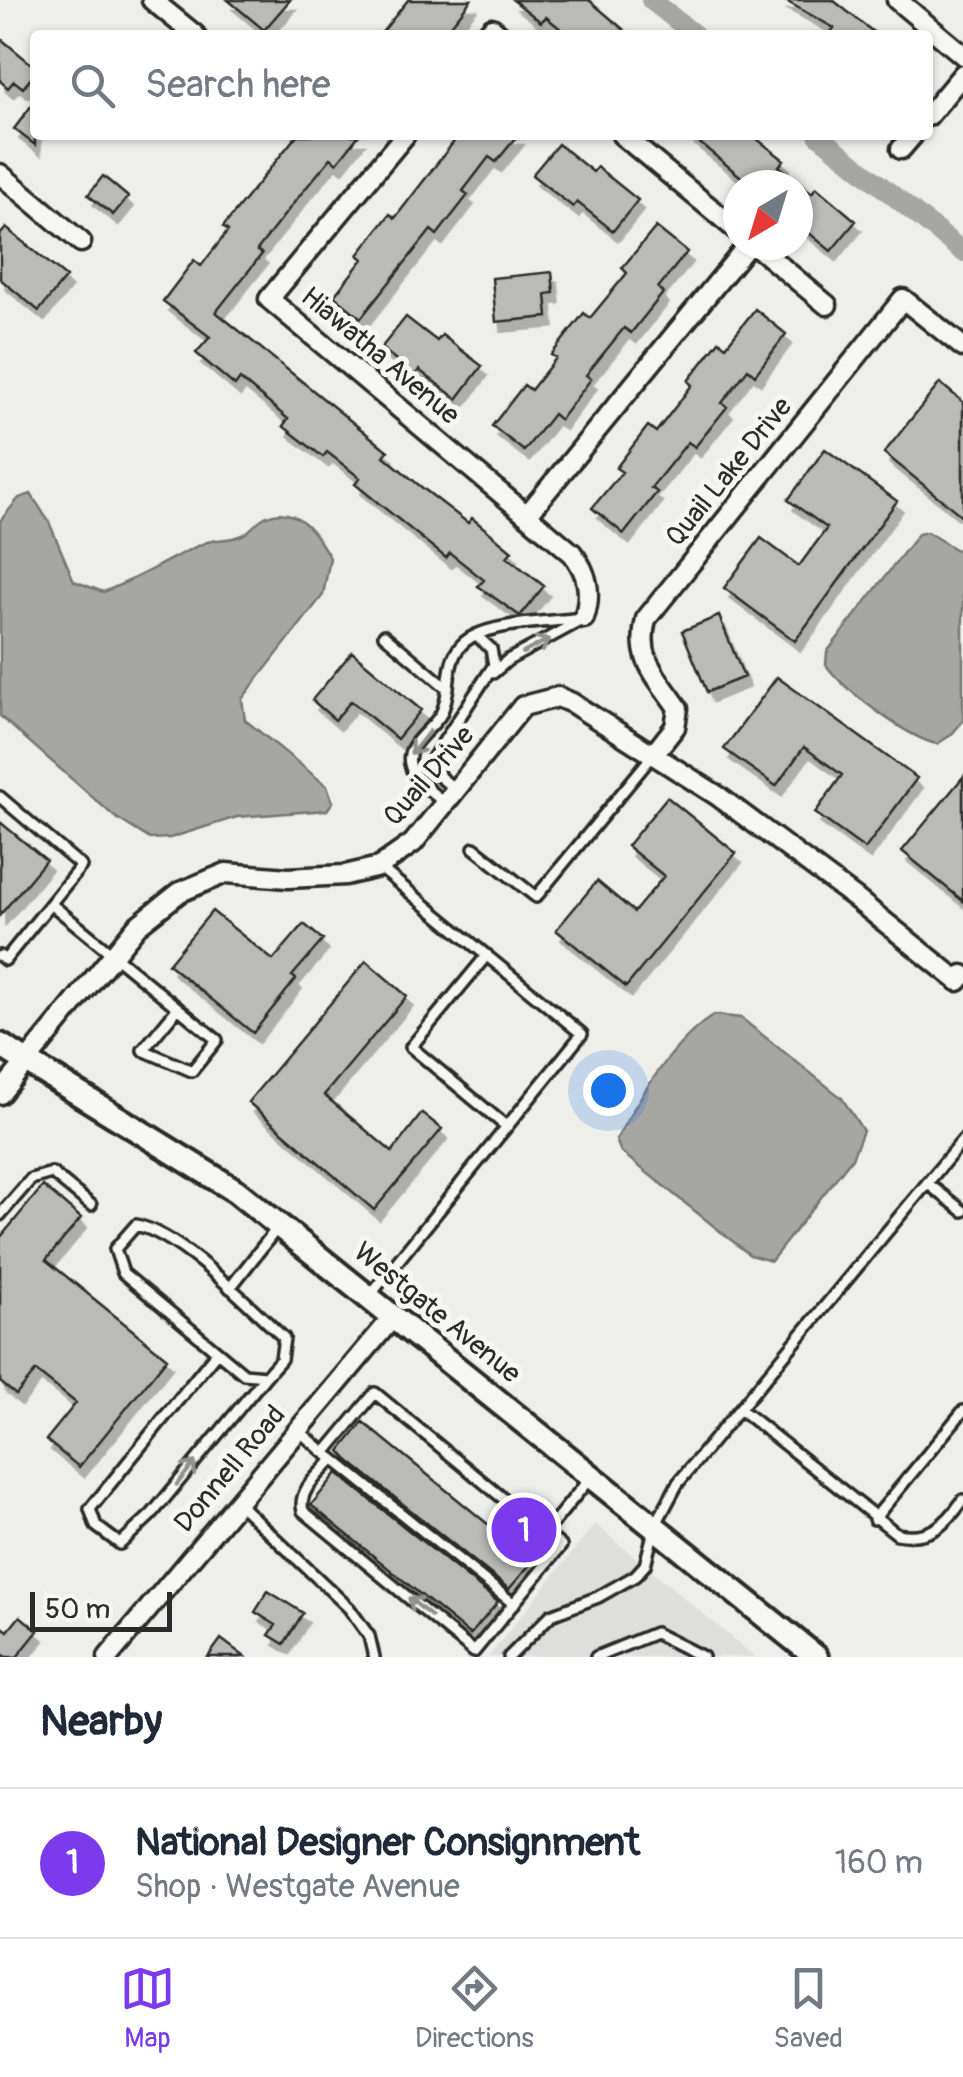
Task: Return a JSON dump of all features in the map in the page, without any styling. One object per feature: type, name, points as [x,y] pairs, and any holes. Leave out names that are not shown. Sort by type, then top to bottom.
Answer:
[{"type":"street","points":[[152,0],[188,30]]},
{"type":"street","points":[[897,0],[963,55]]},
{"type":"street","points":[[933,110],[963,74]]},
{"type":"street","name":"Hiawatha Avenue","points":[[401,140],[270,299],[527,515]]},
{"type":"street","points":[[628,140],[723,219]]},
{"type":"street","points":[[0,174],[82,242]]},
{"type":"street","points":[[584,618],[589,590],[580,563],[527,515],[739,260]]},
{"type":"street","points":[[770,260],[827,304]]},
{"type":"street","name":"Quail Lake Drive","points":[[653,755],[675,727],[678,708],[648,663],[641,642],[646,619],[903,299],[963,347]]},
{"type":"street","name":"Quail Drive","points":[[0,1094],[137,926],[180,892],[226,873],[307,877],[344,875],[379,866],[413,843],[523,706],[558,697],[572,702],[653,755]]},
{"type":"street","points":[[653,755],[718,796],[840,886],[958,981],[963,975]]},
{"type":"street","name":"Westgate Avenue","points":[[0,1046],[236,1191],[816,1657]]},
{"type":"street","name":"Donnell Road","points":[[108,1657],[394,1316]]},
{"type":"lane","points":[[451,797],[416,777],[409,759],[415,744],[439,718],[457,648],[476,635],[584,618]]},
{"type":"lane","points":[[451,797],[433,758],[490,676],[508,660],[584,618]]},
{"type":"lane","points":[[384,635],[448,689]]},
{"type":"lane","points":[[476,635],[492,649],[490,676]]},
{"type":"lane","points":[[474,848],[536,898],[653,755]]},
{"type":"lane","points":[[0,798],[82,866],[5,960],[0,956]]},
{"type":"lane","points":[[369,1296],[582,1034],[379,866]]},
{"type":"lane","points":[[51,904],[114,956],[178,1008],[217,1040],[192,1070],[143,1050],[178,1008]]},
{"type":"lane","points":[[487,955],[412,1047],[507,1127]]},
{"type":"lane","points":[[508,1657],[551,1615],[598,1596],[634,1576],[644,1565],[655,1526],[678,1483],[963,1140]]},
{"type":"lane","points":[[0,1215],[31,1179],[52,1173],[91,1205]]},
{"type":"lane","points":[[928,1183],[963,1211]]},
{"type":"lane","points":[[217,1352],[90,1510],[96,1526],[120,1544],[152,1514],[281,1359],[284,1338],[230,1288],[156,1229],[136,1225],[115,1249],[123,1274],[244,1374],[266,1376]]},
{"type":"lane","points":[[230,1288],[279,1225]]},
{"type":"lane","points":[[375,1392],[546,1533],[561,1546],[474,1652],[303,1511],[300,1504],[303,1494],[375,1392]]},
{"type":"lane","points":[[740,1409],[897,1534],[911,1537],[930,1533],[952,1516],[963,1500]]},
{"type":"lane","points":[[874,1519],[963,1411]]},
{"type":"lane","points":[[298,1430],[514,1604]]},
{"type":"lane","points":[[546,1533],[592,1475]]},
{"type":"lane","points":[[238,1502],[349,1608],[369,1636],[374,1657]]},
{"type":"lane","points":[[596,1657],[655,1633],[703,1657]]},
{"type":"shaded area","points":[[31,494],[49,522],[74,581],[103,592],[202,544],[244,535],[265,517],[287,514],[305,523],[330,558],[323,595],[242,699],[245,720],[327,786],[333,802],[327,810],[237,817],[170,838],[150,839],[115,817],[0,716],[0,521],[19,498]]},
{"type":"shaded area","points":[[927,532],[963,554],[963,721],[937,744],[877,712],[826,665],[827,652],[918,534]]},
{"type":"shaded area","points":[[714,1015],[741,1018],[842,1098],[863,1131],[852,1158],[771,1261],[750,1255],[621,1152],[616,1140],[671,1055]]},
{"type":"shaded area","points":[[595,1524],[755,1657],[488,1657]]},
{"type":"building","points":[[228,0],[290,0],[264,30]]},
{"type":"building","points":[[408,0],[471,0],[447,30],[384,30]]},
{"type":"building","points":[[513,0],[589,0],[624,30],[562,30],[546,17],[541,22]]},
{"type":"building","points":[[784,0],[833,0],[871,30],[834,28]]},
{"type":"building","points":[[0,38],[30,63],[30,79],[23,88],[14,81],[8,88],[0,81]]},
{"type":"building","points":[[30,108],[30,140],[35,140],[35,145],[14,129]]},
{"type":"building","points":[[293,140],[355,140],[337,163],[331,158],[300,195],[257,250],[262,254],[216,312],[388,451],[384,456],[420,486],[468,523],[472,518],[512,551],[507,557],[544,586],[520,616],[478,586],[484,580],[450,553],[446,558],[355,484],[360,478],[327,452],[323,457],[283,426],[288,419],[240,379],[235,386],[196,353],[210,337],[163,301],[194,260],[201,266],[228,231],[223,227]]},
{"type":"building","points":[[455,140],[514,140],[496,162],[489,157],[463,191],[468,195],[437,235],[431,230],[361,318],[334,296],[363,259],[358,255],[390,214],[395,218]]},
{"type":"building","points":[[696,140],[758,140],[784,160],[779,166],[784,170],[733,170]]},
{"type":"building","points":[[558,144],[593,172],[597,167],[638,200],[613,231],[577,202],[573,207],[532,175]]},
{"type":"building","points":[[103,176],[128,197],[113,215],[88,195]]},
{"type":"building","points":[[816,187],[856,221],[831,251],[813,236]]},
{"type":"building","points":[[656,227],[687,252],[658,288],[663,293],[631,333],[624,328],[586,375],[591,379],[560,420],[553,414],[524,451],[492,426],[524,385],[531,390],[556,358],[551,355],[584,313],[590,318],[627,273],[622,268]]},
{"type":"building","points":[[6,228],[66,277],[39,311],[0,279],[0,235]]},
{"type":"building","points":[[552,272],[554,293],[546,294],[548,317],[496,322],[492,278]]},
{"type":"building","points":[[755,309],[786,334],[755,375],[748,369],[722,403],[727,407],[695,447],[688,442],[651,488],[657,492],[624,534],[592,508],[622,472],[616,468],[648,426],[656,432],[719,341],[726,346]]},
{"type":"building","points":[[406,317],[437,341],[442,335],[482,366],[457,399],[419,370],[415,375],[381,348]]},
{"type":"building","points":[[940,383],[963,402],[963,517],[884,453]]},
{"type":"building","points":[[825,449],[897,501],[795,641],[724,588],[761,538],[799,566],[827,528],[788,500]]},
{"type":"building","points":[[719,616],[744,677],[707,692],[682,631]]},
{"type":"building","points":[[352,652],[421,710],[397,739],[351,701],[335,720],[312,700]]},
{"type":"building","points":[[777,677],[917,778],[865,849],[815,813],[842,775],[804,747],[776,786],[724,749]]},
{"type":"building","points":[[963,777],[963,901],[902,851]]},
{"type":"building","points":[[667,797],[736,853],[626,987],[556,930],[597,881],[634,912],[664,876],[627,846]]},
{"type":"building","points":[[0,822],[46,860],[0,915]]},
{"type":"building","points":[[212,911],[273,960],[304,924],[323,940],[292,976],[296,979],[253,1033],[168,964]]},
{"type":"building","points":[[366,961],[407,996],[324,1095],[392,1152],[422,1113],[442,1129],[374,1210],[248,1102]]},
{"type":"building","points":[[43,1186],[81,1218],[46,1260],[167,1358],[79,1467],[46,1440],[76,1403],[36,1371],[16,1395],[0,1382],[0,1238]]},
{"type":"building","points":[[363,1422],[533,1561],[509,1589],[340,1451]]},
{"type":"building","points":[[337,1473],[498,1602],[470,1635],[311,1505]]},
{"type":"building","points":[[268,1591],[303,1613],[284,1644],[269,1635],[276,1625],[255,1612]]},
{"type":"building","points":[[20,1616],[38,1631],[17,1657],[6,1657],[0,1652],[0,1625],[8,1631]]},
{"type":"building","points":[[221,1639],[245,1657],[208,1657]]},
{"type":"waterway","points":[[651,0],[689,30]]},
{"type":"waterway","points":[[824,140],[963,252]]},
{"type":"place","name":"National Designer Consignment","points":[[524,1530]]}]
